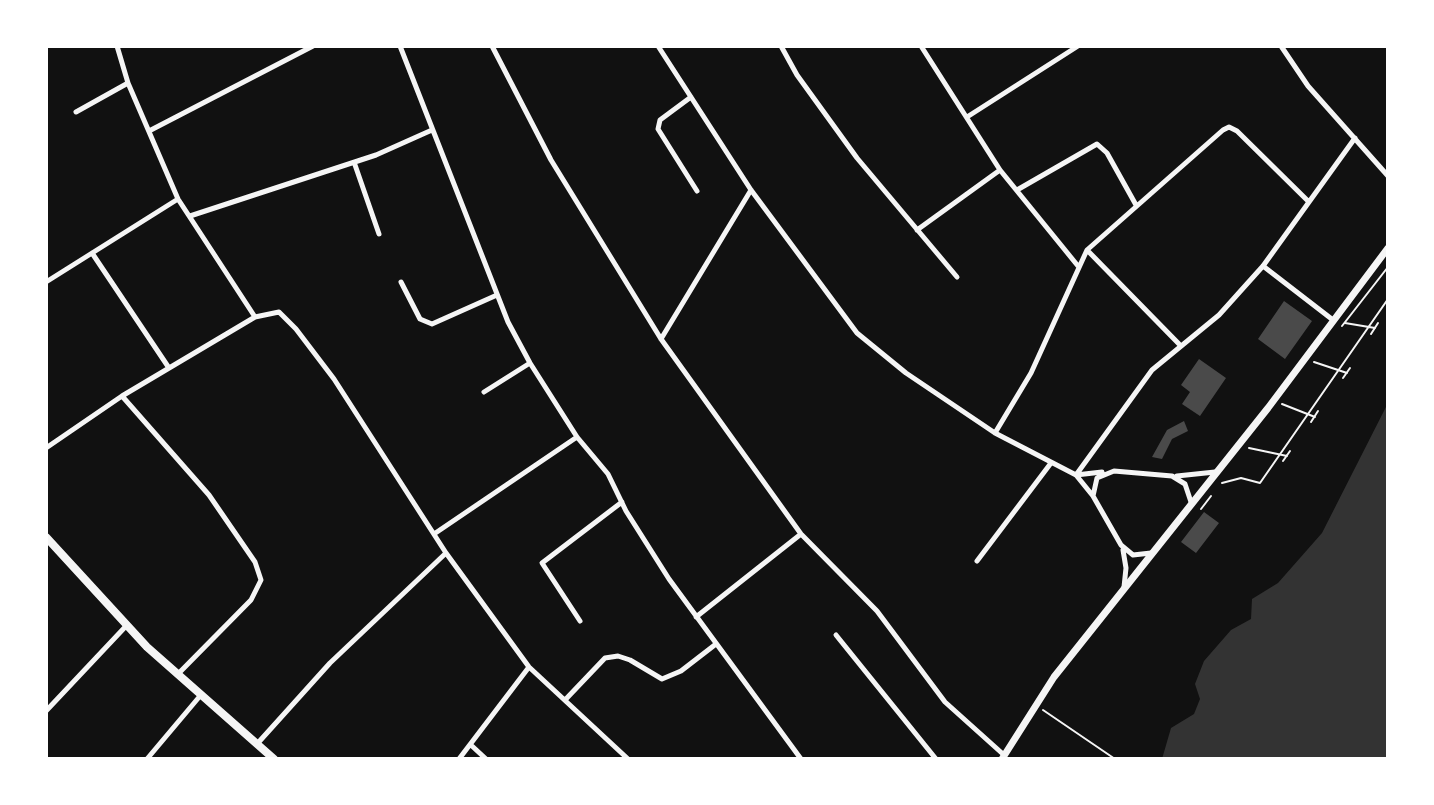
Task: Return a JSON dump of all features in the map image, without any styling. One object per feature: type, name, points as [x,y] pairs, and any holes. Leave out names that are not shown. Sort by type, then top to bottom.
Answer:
[{"type":"main road","points":[[46,537],[178,675],[274,759]]},
{"type":"street","points":[[117,46],[128,83],[178,199],[255,317]]},
{"type":"street","points":[[149,131],[313,46]]},
{"type":"street","points":[[400,46],[497,295],[530,363],[577,437],[608,474],[647,545],[696,617],[801,759]]},
{"type":"street","points":[[492,46],[551,160],[661,339],[801,534],[877,611],[945,702],[1003,757],[1034,704],[1191,507],[1388,248]]},
{"type":"street","points":[[658,46],[751,190],[857,333],[906,373],[995,433],[1076,475],[1093,496],[1121,545],[1126,568],[1124,588]]},
{"type":"street","points":[[781,46],[825,116],[957,277]]},
{"type":"street","points":[[921,46],[1000,170],[1078,266]]},
{"type":"street","points":[[967,117],[1078,46]]},
{"type":"street","points":[[1281,46],[1301,78],[1388,176]]},
{"type":"street","points":[[76,112],[128,83]]},
{"type":"street","points":[[691,97],[660,120],[658,129],[697,191]]},
{"type":"street","points":[[995,433],[1031,373],[1087,250],[1229,127],[1237,131],[1309,202]]},
{"type":"street","points":[[190,216],[354,162],[432,130]]},
{"type":"street","points":[[1076,475],[1152,370],[1179,344],[1219,315],[1263,266],[1355,138]]},
{"type":"street","points":[[1017,190],[1097,144],[1107,153],[1136,205]]},
{"type":"street","points":[[354,162],[379,234]]},
{"type":"street","points":[[917,230],[1000,170]]},
{"type":"street","points":[[661,339],[751,190]]},
{"type":"street","points":[[46,282],[178,199]]},
{"type":"street","points":[[1087,250],[1179,344]]},
{"type":"street","points":[[92,253],[169,368]]},
{"type":"street","points":[[1263,266],[1333,320]]},
{"type":"street","points":[[401,282],[420,319],[432,324],[497,295]]},
{"type":"street","points":[[46,448],[122,396],[255,317],[279,312],[296,329],[358,415],[446,553],[529,667],[628,759]]},
{"type":"street","points":[[484,392],[530,363]]},
{"type":"street","points":[[122,396],[209,495],[255,562],[261,580],[251,600],[178,675]]},
{"type":"street","points":[[434,534],[577,437]]},
{"type":"street","points":[[977,561],[1051,463]]},
{"type":"street","points":[[1076,475],[1107,472],[1200,476],[1219,470]]},
{"type":"street","points":[[1093,496],[1097,478],[1107,472]]},
{"type":"street","points":[[1172,476],[1190,491],[1191,507]]},
{"type":"street","points":[[580,621],[543,569],[542,563],[622,502]]},
{"type":"street","points":[[696,617],[801,534]]},
{"type":"street","points":[[1121,545],[1133,555],[1154,552]]},
{"type":"street","points":[[257,744],[330,663],[446,553]]},
{"type":"street","points":[[46,711],[127,625]]},
{"type":"street","points":[[836,635],[936,759]]},
{"type":"street","points":[[565,700],[605,658],[618,656],[630,660],[662,679],[681,671],[716,644]]},
{"type":"street","points":[[459,759],[472,746],[529,667]]},
{"type":"street","points":[[147,759],[200,696]]},
{"type":"street","points":[[472,746],[486,759]]},
{"type":"path","points":[[1221,483],[1241,478],[1260,483],[1388,299]]},
{"type":"path","points":[[1333,320],[1375,328]]},
{"type":"path","points":[[1371,334],[1378,323]]},
{"type":"path","points":[[1314,362],[1340,368],[1347,373]]},
{"type":"path","points":[[1343,378],[1350,368]]},
{"type":"path","points":[[1282,404],[1309,412],[1315,417]]},
{"type":"path","points":[[1311,422],[1318,411]]},
{"type":"path","points":[[1249,448],[1287,456]]},
{"type":"path","points":[[1283,461],[1290,451]]},
{"type":"path","points":[[1034,704],[1115,759]]},
{"type":"shaded area","points":[[1388,403],[1388,759],[1162,759],[1171,728],[1194,714],[1200,699],[1195,684],[1204,661],[1231,630],[1251,619],[1252,599],[1278,583],[1322,533]]},
{"type":"building","points":[[1284,301],[1312,321],[1285,359],[1258,339]]},
{"type":"building","points":[[1199,359],[1226,378],[1200,416],[1182,404],[1190,392],[1181,385]]},
{"type":"building","points":[[1184,421],[1188,431],[1172,439],[1162,459],[1152,457],[1167,430]]},
{"type":"building","points":[[1204,512],[1219,523],[1196,553],[1181,542]]}]
